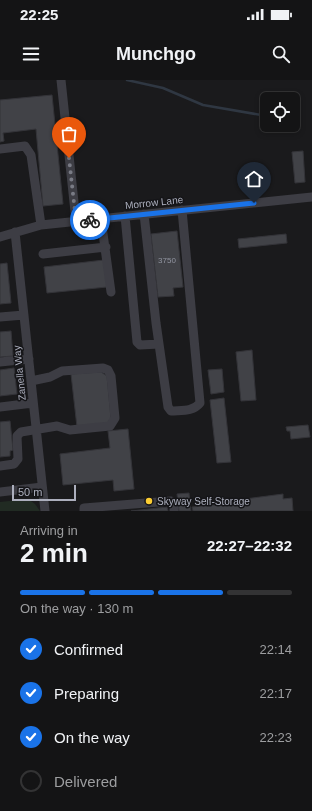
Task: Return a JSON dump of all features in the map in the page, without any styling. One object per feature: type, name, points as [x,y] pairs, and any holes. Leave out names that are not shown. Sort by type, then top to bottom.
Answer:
[{"type":"street","points":[[61,80],[76,221]]},
{"type":"street","points":[[0,149],[25,146],[31,155],[41,225]]},
{"type":"street","name":"Morrow Lane","points":[[0,237],[41,225],[312,197]]},
{"type":"street","points":[[144,214],[168,407],[171,411],[189,410],[196,408],[200,403],[182,210]]},
{"type":"street","points":[[125,216],[137,342],[140,345],[159,344]]},
{"type":"street","points":[[101,218],[111,292]]},
{"type":"street","name":"Zanella Way","points":[[15,232],[45,511]]},
{"type":"street","points":[[43,254],[106,247]]},
{"type":"street","points":[[0,317],[24,315]]},
{"type":"street","points":[[0,362],[29,359]]},
{"type":"street","points":[[0,466],[14,464],[18,459],[18,436],[20,432],[36,428],[57,426],[70,430],[110,426],[115,418],[111,376],[108,370],[103,368],[62,371],[50,377],[31,380]]},
{"type":"street","points":[[0,407],[34,404]]},
{"type":"street","points":[[0,492],[42,487]]},
{"type":"street","points":[[84,511],[84,508],[171,501],[174,503],[174,511]]},
{"type":"shaded area","points":[[28,499],[35,504],[40,511],[0,511],[0,502]]},
{"type":"building","points":[[52,95],[63,204],[43,206],[36,129],[3,133],[4,141],[0,142],[0,100]]},
{"type":"building","points":[[303,151],[305,182],[295,183],[292,152]]},
{"type":"building","points":[[177,231],[183,287],[173,288],[174,296],[158,297],[151,234]]},
{"type":"building","points":[[286,234],[287,243],[239,248],[238,239]]},
{"type":"building","points":[[104,260],[107,287],[47,293],[44,267]]},
{"type":"building","points":[[7,263],[11,303],[0,304],[0,264]]},
{"type":"building","points":[[11,331],[13,356],[0,357],[0,332]]},
{"type":"building","points":[[252,350],[256,400],[241,401],[236,352]]},
{"type":"building","points":[[14,368],[17,394],[0,396],[0,370]]},
{"type":"building","points":[[222,369],[224,392],[211,394],[208,370]]},
{"type":"building","points":[[101,372],[107,376],[111,418],[107,424],[77,427],[71,374]]},
{"type":"building","points":[[224,398],[231,462],[217,463],[210,400]]},
{"type":"building","points":[[10,421],[13,450],[10,451],[10,456],[0,457],[0,422]]},
{"type":"building","points":[[308,425],[310,437],[291,439],[290,431],[287,431],[286,427]]},
{"type":"building","points":[[128,429],[134,489],[114,491],[113,480],[63,485],[60,454],[110,448],[108,431]]},
{"type":"building","points":[[189,493],[191,511],[179,511],[177,494]]},
{"type":"building","points":[[283,494],[283,499],[292,498],[293,511],[193,511],[192,507],[246,502],[245,499]]},
{"type":"building","points":[[167,507],[168,511],[131,511]]},
{"type":"waterway","points":[[127,80],[163,88],[203,105],[260,115]]},
{"type":"way so far","points":[[69,158],[76,221],[90,220]]},
{"type":"place","name":"Skyway Self-Storage","points":[[149,501]]},
{"type":"route","points":[[90,220],[254,203]]}]
